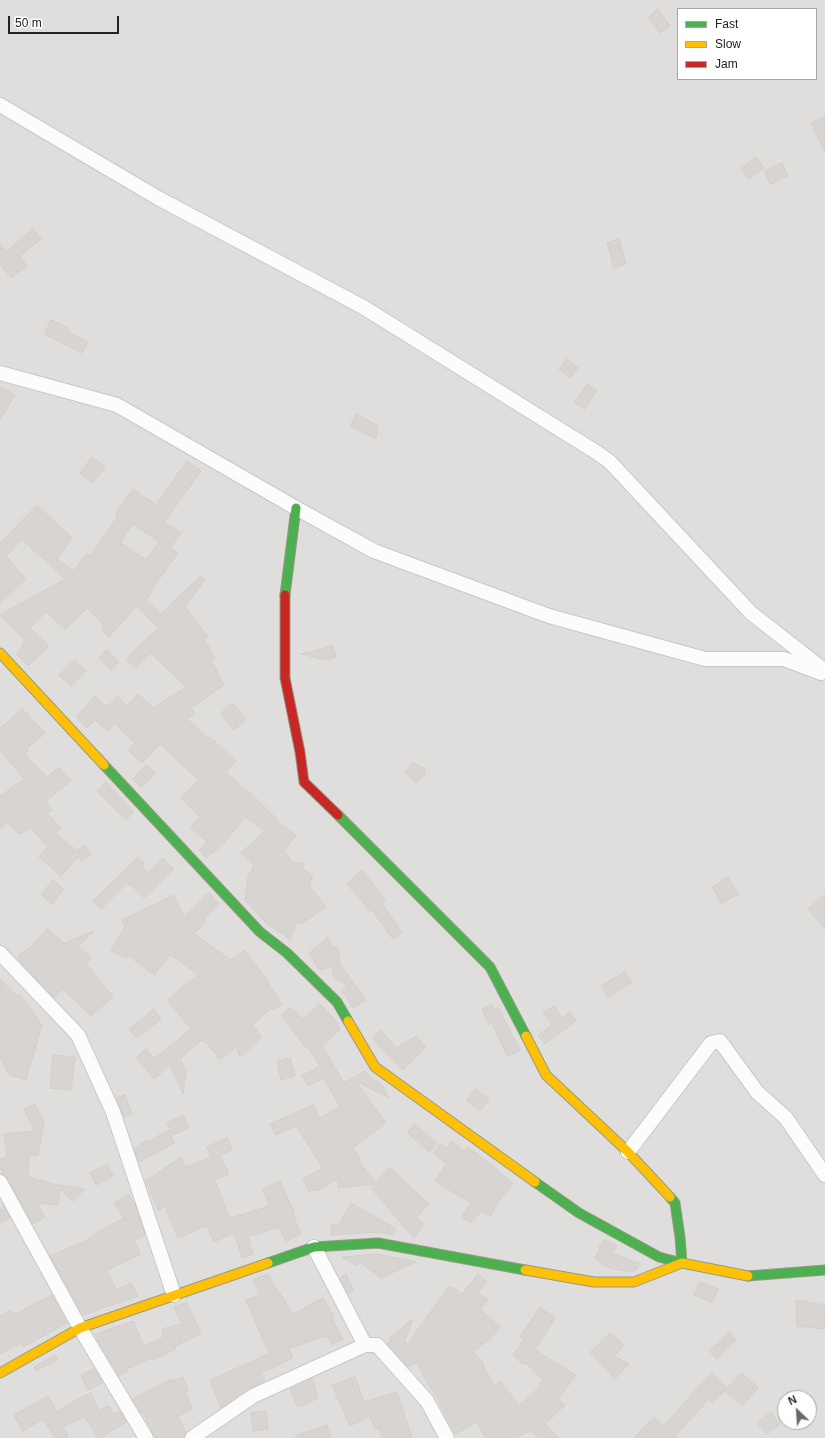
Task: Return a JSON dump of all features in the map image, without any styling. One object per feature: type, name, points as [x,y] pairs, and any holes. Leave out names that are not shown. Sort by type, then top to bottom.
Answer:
[{"type":"street","points":[[0,105],[158,198],[363,307],[596,452],[610,462],[751,613],[825,671]]},
{"type":"street","points":[[0,373],[117,404],[296,508],[374,551],[549,616],[705,659],[784,659],[825,674]]},
{"type":"street","points":[[296,508],[285,593],[285,678],[300,752],[304,782],[490,967],[546,1075],[628,1152],[675,1204],[682,1263]]},
{"type":"street","points":[[0,653],[260,932],[287,953],[337,1002],[375,1067],[579,1213],[659,1257],[750,1276],[825,1270]]},
{"type":"street","points":[[0,953],[78,1035],[114,1112],[174,1295]]},
{"type":"street","points":[[628,1152],[711,1043],[720,1041],[757,1092],[786,1118],[825,1175]]},
{"type":"street","points":[[0,1182],[80,1328],[146,1438]]},
{"type":"street","points":[[0,1373],[80,1328],[314,1247],[378,1243],[594,1282],[634,1282],[682,1263]]},
{"type":"street","points":[[314,1247],[364,1345]]},
{"type":"street","points":[[192,1438],[253,1396],[364,1345],[378,1345],[427,1400],[447,1438]]},
{"type":"shaded area","points":[[0,0],[825,0],[825,1438],[0,1438]]},
{"type":"building","points":[[658,9],[670,26],[660,33],[648,17]]},
{"type":"building","points":[[825,116],[825,152],[811,123]]},
{"type":"building","points":[[756,157],[764,168],[749,179],[741,168]]},
{"type":"building","points":[[782,163],[788,176],[770,184],[764,171]]},
{"type":"building","points":[[33,229],[41,239],[20,256],[27,266],[11,278],[0,264],[0,244],[7,251]]},
{"type":"building","points":[[619,239],[626,264],[614,268],[607,243]]},
{"type":"building","points":[[51,320],[68,328],[67,331],[88,342],[82,353],[44,334]]},
{"type":"building","points":[[567,359],[579,368],[570,378],[559,369]]},
{"type":"building","points":[[587,384],[597,390],[585,409],[574,403]]},
{"type":"building","points":[[0,386],[15,395],[0,420]]},
{"type":"building","points":[[356,414],[378,426],[376,439],[350,426]]},
{"type":"building","points":[[92,457],[105,467],[93,483],[80,473]]},
{"type":"building","points":[[187,461],[201,471],[164,522],[181,533],[170,548],[178,553],[151,590],[152,591],[146,600],[161,614],[200,576],[205,580],[185,607],[208,637],[204,639],[215,658],[211,660],[224,685],[191,708],[195,714],[187,719],[208,738],[210,737],[236,761],[226,772],[244,789],[245,788],[277,819],[276,820],[296,835],[284,851],[292,862],[304,864],[303,869],[313,876],[309,886],[326,907],[301,924],[298,921],[290,940],[267,924],[245,900],[248,877],[254,866],[241,853],[265,831],[245,817],[224,843],[206,858],[199,850],[207,842],[190,827],[200,817],[181,798],[198,780],[160,744],[142,763],[128,750],[135,743],[115,724],[108,731],[95,720],[87,728],[76,717],[95,696],[107,707],[118,696],[127,706],[138,694],[153,708],[186,687],[151,653],[136,668],[126,659],[158,628],[137,606],[109,637],[101,629],[104,625],[87,608],[65,629],[46,612],[30,628],[49,646],[28,666],[16,654],[24,645],[22,643],[25,640],[0,615],[65,579],[22,539],[6,556],[26,579],[0,603],[0,543],[37,505],[71,537],[72,539],[57,559],[74,571],[87,553],[90,556],[118,516],[115,514],[133,489],[156,505]],"holes":[[[133,524],[159,542],[146,560],[120,542]]]},
{"type":"building","points":[[333,646],[336,657],[326,660],[301,654]]},
{"type":"building","points":[[107,650],[119,662],[111,670],[99,658]]},
{"type":"building","points":[[74,660],[86,671],[71,686],[59,675]]},
{"type":"building","points":[[232,703],[246,719],[234,730],[220,714]]},
{"type":"building","points":[[23,709],[34,723],[35,722],[45,733],[26,749],[28,751],[24,754],[47,777],[59,767],[71,781],[46,801],[52,810],[47,813],[61,828],[55,833],[77,851],[84,845],[91,854],[82,861],[78,857],[61,876],[39,857],[48,847],[31,828],[19,834],[8,822],[0,829],[0,796],[24,779],[0,750],[0,728]]},
{"type":"building","points":[[413,762],[425,769],[425,774],[416,783],[405,772]]},
{"type":"building","points":[[146,765],[155,773],[141,788],[133,779]]},
{"type":"building","points":[[106,782],[134,812],[126,820],[97,791]]},
{"type":"building","points":[[138,857],[145,864],[142,867],[148,873],[163,858],[174,869],[144,898],[127,883],[101,909],[93,901]]},
{"type":"building","points":[[362,870],[385,900],[382,903],[402,933],[393,939],[372,910],[370,911],[347,884]]},
{"type":"building","points":[[728,877],[738,894],[722,904],[712,887]]},
{"type":"building","points":[[53,880],[64,889],[52,904],[41,895]]},
{"type":"building","points":[[209,893],[219,904],[204,919],[206,922],[194,934],[231,960],[244,950],[268,981],[267,982],[282,1004],[273,1010],[271,1008],[252,1025],[262,1037],[240,1057],[236,1047],[220,1060],[206,1042],[205,1043],[202,1040],[180,1059],[186,1071],[183,1094],[170,1065],[154,1079],[136,1057],[146,1049],[154,1059],[191,1029],[167,1000],[198,975],[170,954],[154,975],[128,955],[126,959],[111,950],[125,927],[122,920],[174,895],[184,917]]},
{"type":"building","points":[[825,894],[825,929],[808,909]]},
{"type":"building","points":[[47,929],[65,944],[94,931],[78,946],[91,958],[86,963],[113,997],[91,1016],[63,989],[54,998],[17,956],[32,946]]},
{"type":"building","points":[[328,937],[333,947],[338,948],[340,963],[321,970],[314,964],[315,961],[308,954]]},
{"type":"building","points":[[340,964],[366,1000],[353,1008],[346,996],[341,991],[348,986],[334,977],[332,969]]},
{"type":"building","points":[[625,971],[632,982],[608,997],[602,986]]},
{"type":"building","points":[[0,979],[17,996],[19,994],[42,1025],[26,1080],[9,1075],[0,1056]]},
{"type":"building","points":[[320,1004],[335,1020],[340,1029],[322,1046],[344,1083],[365,1071],[369,1076],[382,1085],[389,1098],[356,1081],[386,1123],[353,1148],[360,1159],[358,1161],[376,1182],[389,1167],[429,1204],[416,1218],[424,1224],[414,1238],[371,1188],[375,1184],[338,1188],[338,1179],[319,1190],[309,1191],[303,1179],[323,1168],[296,1126],[276,1135],[270,1124],[313,1105],[320,1118],[340,1107],[324,1078],[308,1086],[302,1076],[320,1066],[308,1047],[306,1048],[281,1015],[291,1007],[303,1019]]},
{"type":"building","points":[[492,1004],[495,1010],[499,1009],[520,1050],[507,1056],[492,1023],[489,1025],[482,1009]]},
{"type":"building","points":[[555,1006],[562,1018],[570,1012],[576,1021],[545,1044],[538,1035],[552,1025],[543,1013]]},
{"type":"building","points":[[154,1009],[161,1019],[137,1038],[129,1029]]},
{"type":"building","points":[[381,1030],[396,1048],[416,1036],[426,1047],[403,1070],[377,1044],[373,1037]]},
{"type":"building","points":[[53,1055],[75,1057],[71,1090],[50,1088]]},
{"type":"building","points":[[290,1058],[295,1076],[281,1080],[277,1061]]},
{"type":"building","points":[[475,1089],[489,1099],[480,1111],[466,1100]]},
{"type":"building","points":[[125,1095],[132,1114],[124,1117],[116,1098]]},
{"type":"building","points":[[35,1104],[45,1126],[43,1128],[38,1156],[29,1155],[28,1177],[53,1184],[85,1189],[73,1201],[60,1189],[58,1205],[37,1203],[45,1217],[33,1224],[7,1178],[3,1174],[0,1167],[0,1159],[7,1157],[4,1134],[35,1131],[24,1109]]},
{"type":"building","points":[[183,1115],[189,1128],[173,1135],[167,1123]]},
{"type":"building","points":[[415,1124],[437,1144],[429,1152],[407,1132]]},
{"type":"building","points":[[169,1130],[174,1143],[139,1162],[134,1149],[146,1140],[147,1142]]},
{"type":"building","points":[[227,1138],[232,1150],[220,1155],[229,1174],[215,1180],[230,1218],[270,1206],[262,1189],[280,1181],[295,1214],[293,1215],[301,1234],[286,1241],[279,1227],[248,1237],[253,1254],[242,1258],[234,1233],[214,1242],[207,1226],[178,1238],[165,1207],[158,1210],[146,1181],[181,1157],[185,1167],[211,1157],[207,1147]]},
{"type":"building","points":[[452,1141],[464,1151],[468,1147],[491,1164],[513,1184],[495,1205],[497,1206],[490,1216],[482,1211],[470,1223],[461,1217],[471,1203],[435,1181],[446,1164],[434,1153],[440,1144],[446,1148]]},
{"type":"building","points":[[107,1164],[113,1176],[96,1185],[90,1173]]},
{"type":"building","points":[[128,1194],[135,1204],[145,1235],[134,1241],[141,1254],[107,1270],[116,1290],[131,1283],[138,1296],[83,1315],[50,1256],[90,1239],[89,1238],[124,1218],[114,1203]]},
{"type":"building","points":[[351,1203],[396,1229],[393,1235],[377,1232],[331,1235],[332,1224],[339,1225]]},
{"type":"building","points":[[4,1207],[10,1218],[0,1223],[0,1210]]},
{"type":"building","points":[[605,1240],[617,1246],[612,1253],[639,1263],[637,1269],[625,1271],[607,1267],[595,1258],[600,1250],[598,1248]]},
{"type":"building","points":[[377,1254],[416,1262],[381,1278],[361,1263],[356,1265],[342,1257]]},
{"type":"building","points":[[268,1274],[276,1290],[277,1289],[293,1314],[323,1298],[334,1317],[332,1318],[343,1339],[332,1345],[327,1336],[289,1348],[293,1358],[261,1373],[265,1381],[248,1389],[221,1408],[210,1380],[269,1353],[246,1300],[260,1295],[253,1280]]},
{"type":"building","points":[[346,1274],[354,1291],[348,1294],[340,1278]]},
{"type":"building","points":[[478,1274],[487,1282],[478,1292],[488,1300],[480,1309],[500,1327],[492,1337],[473,1352],[484,1363],[483,1365],[494,1386],[500,1381],[519,1405],[541,1386],[539,1384],[543,1380],[526,1363],[524,1365],[513,1355],[524,1340],[520,1337],[540,1307],[555,1318],[535,1350],[576,1375],[558,1399],[565,1405],[545,1424],[559,1438],[540,1438],[531,1431],[514,1438],[486,1438],[477,1422],[455,1434],[436,1395],[435,1396],[417,1363],[408,1367],[387,1344],[391,1341],[389,1338],[413,1319],[404,1342],[408,1344],[448,1287],[452,1287],[462,1294]]},
{"type":"building","points":[[700,1282],[718,1289],[712,1303],[694,1295]]},
{"type":"building","points":[[52,1295],[67,1323],[23,1347],[21,1343],[0,1354],[0,1316],[11,1310],[14,1315]]},
{"type":"building","points":[[796,1300],[825,1305],[825,1329],[797,1326]]},
{"type":"building","points":[[187,1303],[201,1334],[175,1346],[176,1349],[127,1369],[128,1371],[119,1376],[95,1334],[133,1321],[144,1346],[164,1337],[162,1329],[182,1324],[174,1307]]},
{"type":"building","points":[[729,1332],[736,1340],[717,1359],[709,1351]]},
{"type":"building","points":[[610,1333],[624,1345],[614,1356],[629,1364],[615,1379],[590,1352]]},
{"type":"building","points":[[55,1355],[57,1360],[36,1371],[34,1367]]},
{"type":"building","points":[[95,1369],[103,1383],[87,1390],[81,1375]]},
{"type":"building","points":[[712,1373],[727,1388],[742,1373],[758,1388],[742,1406],[725,1391],[712,1403],[709,1399],[675,1436],[678,1438],[634,1438],[654,1417],[664,1426]]},
{"type":"building","points":[[182,1377],[189,1390],[185,1392],[192,1409],[178,1416],[186,1433],[184,1438],[155,1438],[143,1412],[141,1413],[132,1399],[172,1379],[173,1381]]},
{"type":"building","points":[[355,1377],[364,1402],[397,1392],[412,1438],[382,1438],[379,1428],[375,1429],[370,1416],[350,1426],[332,1385]]},
{"type":"building","points":[[312,1379],[318,1398],[298,1407],[290,1389]]},
{"type":"building","points":[[91,1393],[99,1411],[108,1406],[114,1415],[120,1411],[126,1422],[100,1438],[98,1438],[85,1417],[64,1426],[68,1438],[55,1438],[43,1419],[23,1431],[14,1415],[48,1396],[57,1412],[76,1400]]},
{"type":"building","points":[[266,1411],[268,1429],[253,1431],[251,1413]]},
{"type":"building","points":[[771,1412],[777,1420],[777,1426],[767,1434],[757,1423]]},
{"type":"building","points":[[327,1425],[331,1438],[296,1438],[295,1436]]},
{"type":"traffic: fast","points":[[285,595],[296,508]]},
{"type":"traffic: fast","points":[[104,765],[260,932],[287,953],[337,1002],[348,1021]]},
{"type":"traffic: fast","points":[[338,815],[490,967],[526,1036]]},
{"type":"traffic: fast","points":[[535,1182],[579,1213],[659,1257],[682,1263],[675,1203],[670,1197]]},
{"type":"traffic: fast","points":[[268,1263],[314,1247],[378,1243],[525,1270]]},
{"type":"traffic: fast","points":[[748,1276],[825,1270]]},
{"type":"traffic: slow","points":[[0,653],[104,765]]},
{"type":"traffic: slow","points":[[348,1021],[375,1067],[535,1182]]},
{"type":"traffic: slow","points":[[526,1036],[546,1075],[628,1152],[670,1197]]},
{"type":"traffic: slow","points":[[0,1373],[80,1328],[268,1263]]},
{"type":"traffic: slow","points":[[525,1270],[594,1282],[634,1282],[682,1263],[748,1276]]},
{"type":"traffic: jam","points":[[285,595],[285,678],[300,752],[304,782],[338,815]]}]
